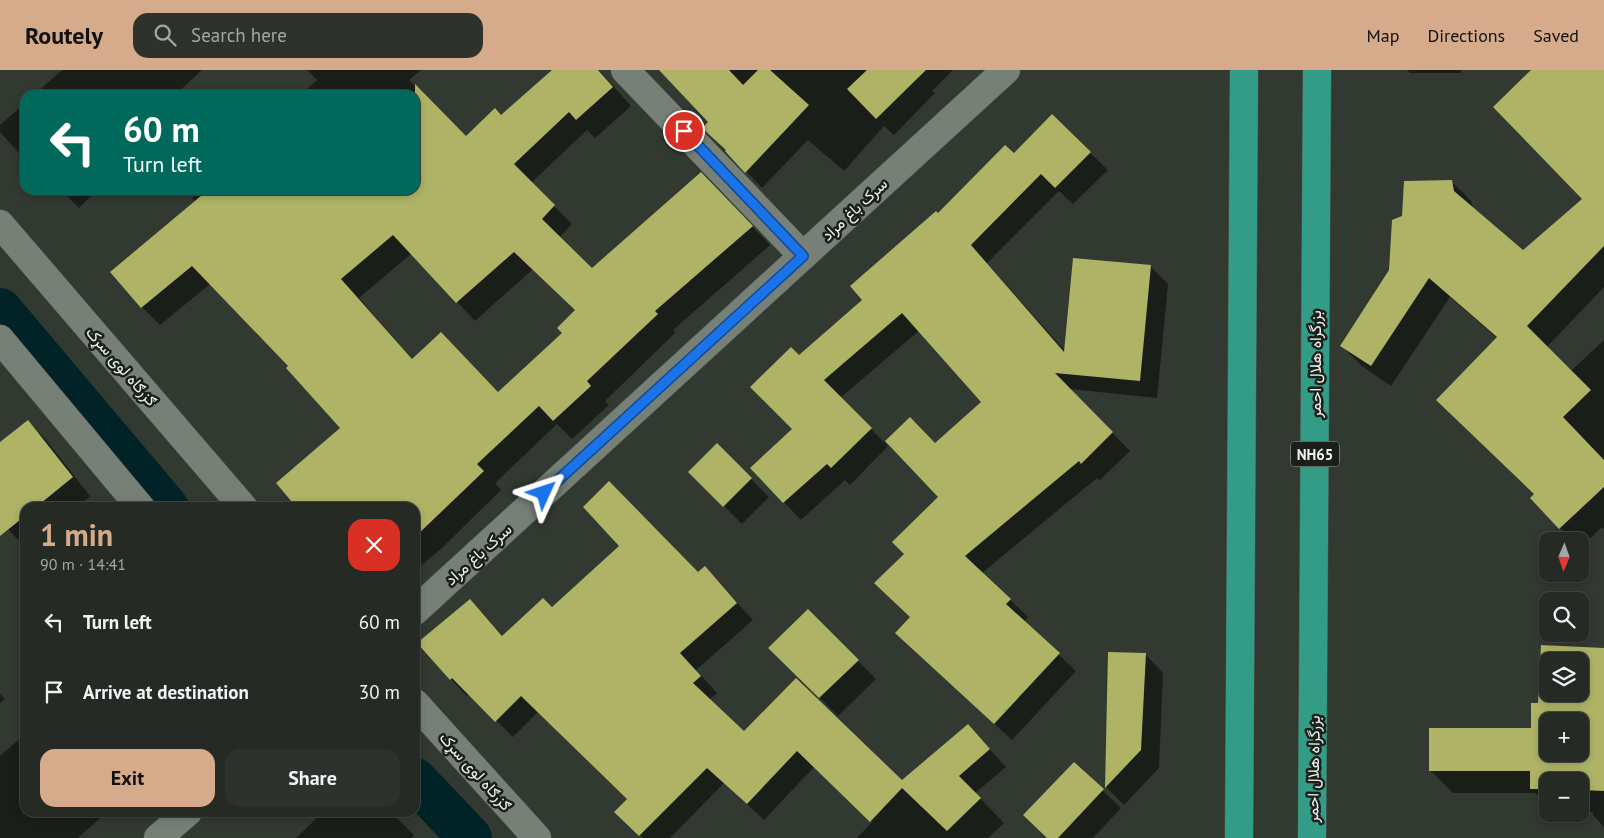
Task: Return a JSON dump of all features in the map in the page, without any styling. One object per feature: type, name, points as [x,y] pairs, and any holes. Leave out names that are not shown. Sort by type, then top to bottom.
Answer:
[{"type":"highway","points":[[1239,838],[1244,70]]},
{"type":"highway","name":"بزرگراه هلال احمر","points":[[1312,838],[1317,70]]},
{"type":"street","points":[[625,70],[803,256]]},
{"type":"street","name":"سرک باغ مراد","points":[[420,606],[1006,70]]},
{"type":"street","name":"ګزرګاه لوی سړک","points":[[0,224],[239,502]]},
{"type":"street","points":[[0,339],[136,502]]},
{"type":"street","name":"ګزرګاه لوی سړک","points":[[420,709],[537,838]]},
{"type":"street","points":[[158,838],[182,817]]},
{"type":"building","points":[[552,70],[598,70],[613,87],[576,120],[569,112],[514,164],[555,205],[542,219],[592,268],[701,172],[753,226],[655,311],[658,314],[587,381],[591,386],[553,421],[539,406],[477,464],[484,471],[420,532],[420,502],[292,502],[276,483],[340,428],[286,368],[288,366],[192,266],[141,308],[110,272],[202,195],[420,195],[420,90],[415,90],[415,84],[466,136],[495,108],[501,115]],"holes":[[[393,235],[456,303],[514,252],[575,310],[557,328],[562,333],[498,392],[441,332],[412,359],[341,279]]]},
{"type":"building","points":[[659,70],[729,70],[743,85],[758,70],[770,70],[809,105],[745,173],[726,150],[702,128],[708,122]]},
{"type":"building","points":[[867,70],[926,70],[876,119],[847,89]]},
{"type":"building","points":[[1531,70],[1604,70],[1604,246],[1527,326],[1591,390],[1563,417],[1604,460],[1604,487],[1559,529],[1530,498],[1534,494],[1436,400],[1497,337],[1429,278],[1371,366],[1340,346],[1389,270],[1392,220],[1402,216],[1404,181],[1452,180],[1454,191],[1523,250],[1582,199],[1493,107]]},
{"type":"building","points":[[1052,114],[1091,152],[1055,188],[1041,174],[971,245],[1064,352],[1073,258],[1151,265],[1140,381],[1055,373],[1113,432],[1081,464],[1079,461],[965,556],[1011,599],[1006,604],[1060,653],[994,724],[895,633],[910,617],[874,583],[904,554],[892,542],[938,497],[885,441],[910,417],[935,443],[981,402],[902,313],[824,380],[872,428],[831,468],[827,464],[783,503],[750,468],[792,429],[750,387],[791,347],[799,355],[862,300],[850,286],[936,211],[938,213],[1005,145],[1014,153]]},
{"type":"building","points":[[28,420],[73,477],[42,502],[20,502],[20,520],[0,536],[0,442]]},
{"type":"building","points":[[717,443],[752,478],[723,507],[688,472]]},
{"type":"building","points":[[609,481],[698,572],[705,566],[737,603],[680,653],[701,676],[693,683],[744,731],[796,678],[902,780],[968,724],[990,749],[959,776],[981,798],[947,831],[902,788],[870,822],[797,751],[747,804],[707,768],[639,836],[614,812],[627,799],[521,696],[495,722],[452,678],[450,680],[420,646],[420,641],[470,599],[502,636],[543,598],[552,607],[619,546],[583,507]]},
{"type":"building","points":[[808,609],[859,660],[819,698],[768,648]]},
{"type":"building","points":[[1541,645],[1604,648],[1604,791],[1589,790],[1589,772],[1539,772],[1539,789],[1530,789],[1530,771],[1429,771],[1429,728],[1531,728],[1531,703],[1538,703],[1539,684],[1539,702],[1589,702],[1589,652],[1541,652]]},
{"type":"building","points":[[1108,652],[1146,653],[1141,750],[1105,788]]},
{"type":"building","points":[[1074,762],[1104,789],[1058,838],[1047,838],[1023,815]]},
{"type":"waterway","points":[[0,310],[162,502]]},
{"type":"waterway","points":[[420,785],[470,838]]},
{"type":"route","points":[[544,493],[803,256],[684,131]]}]
